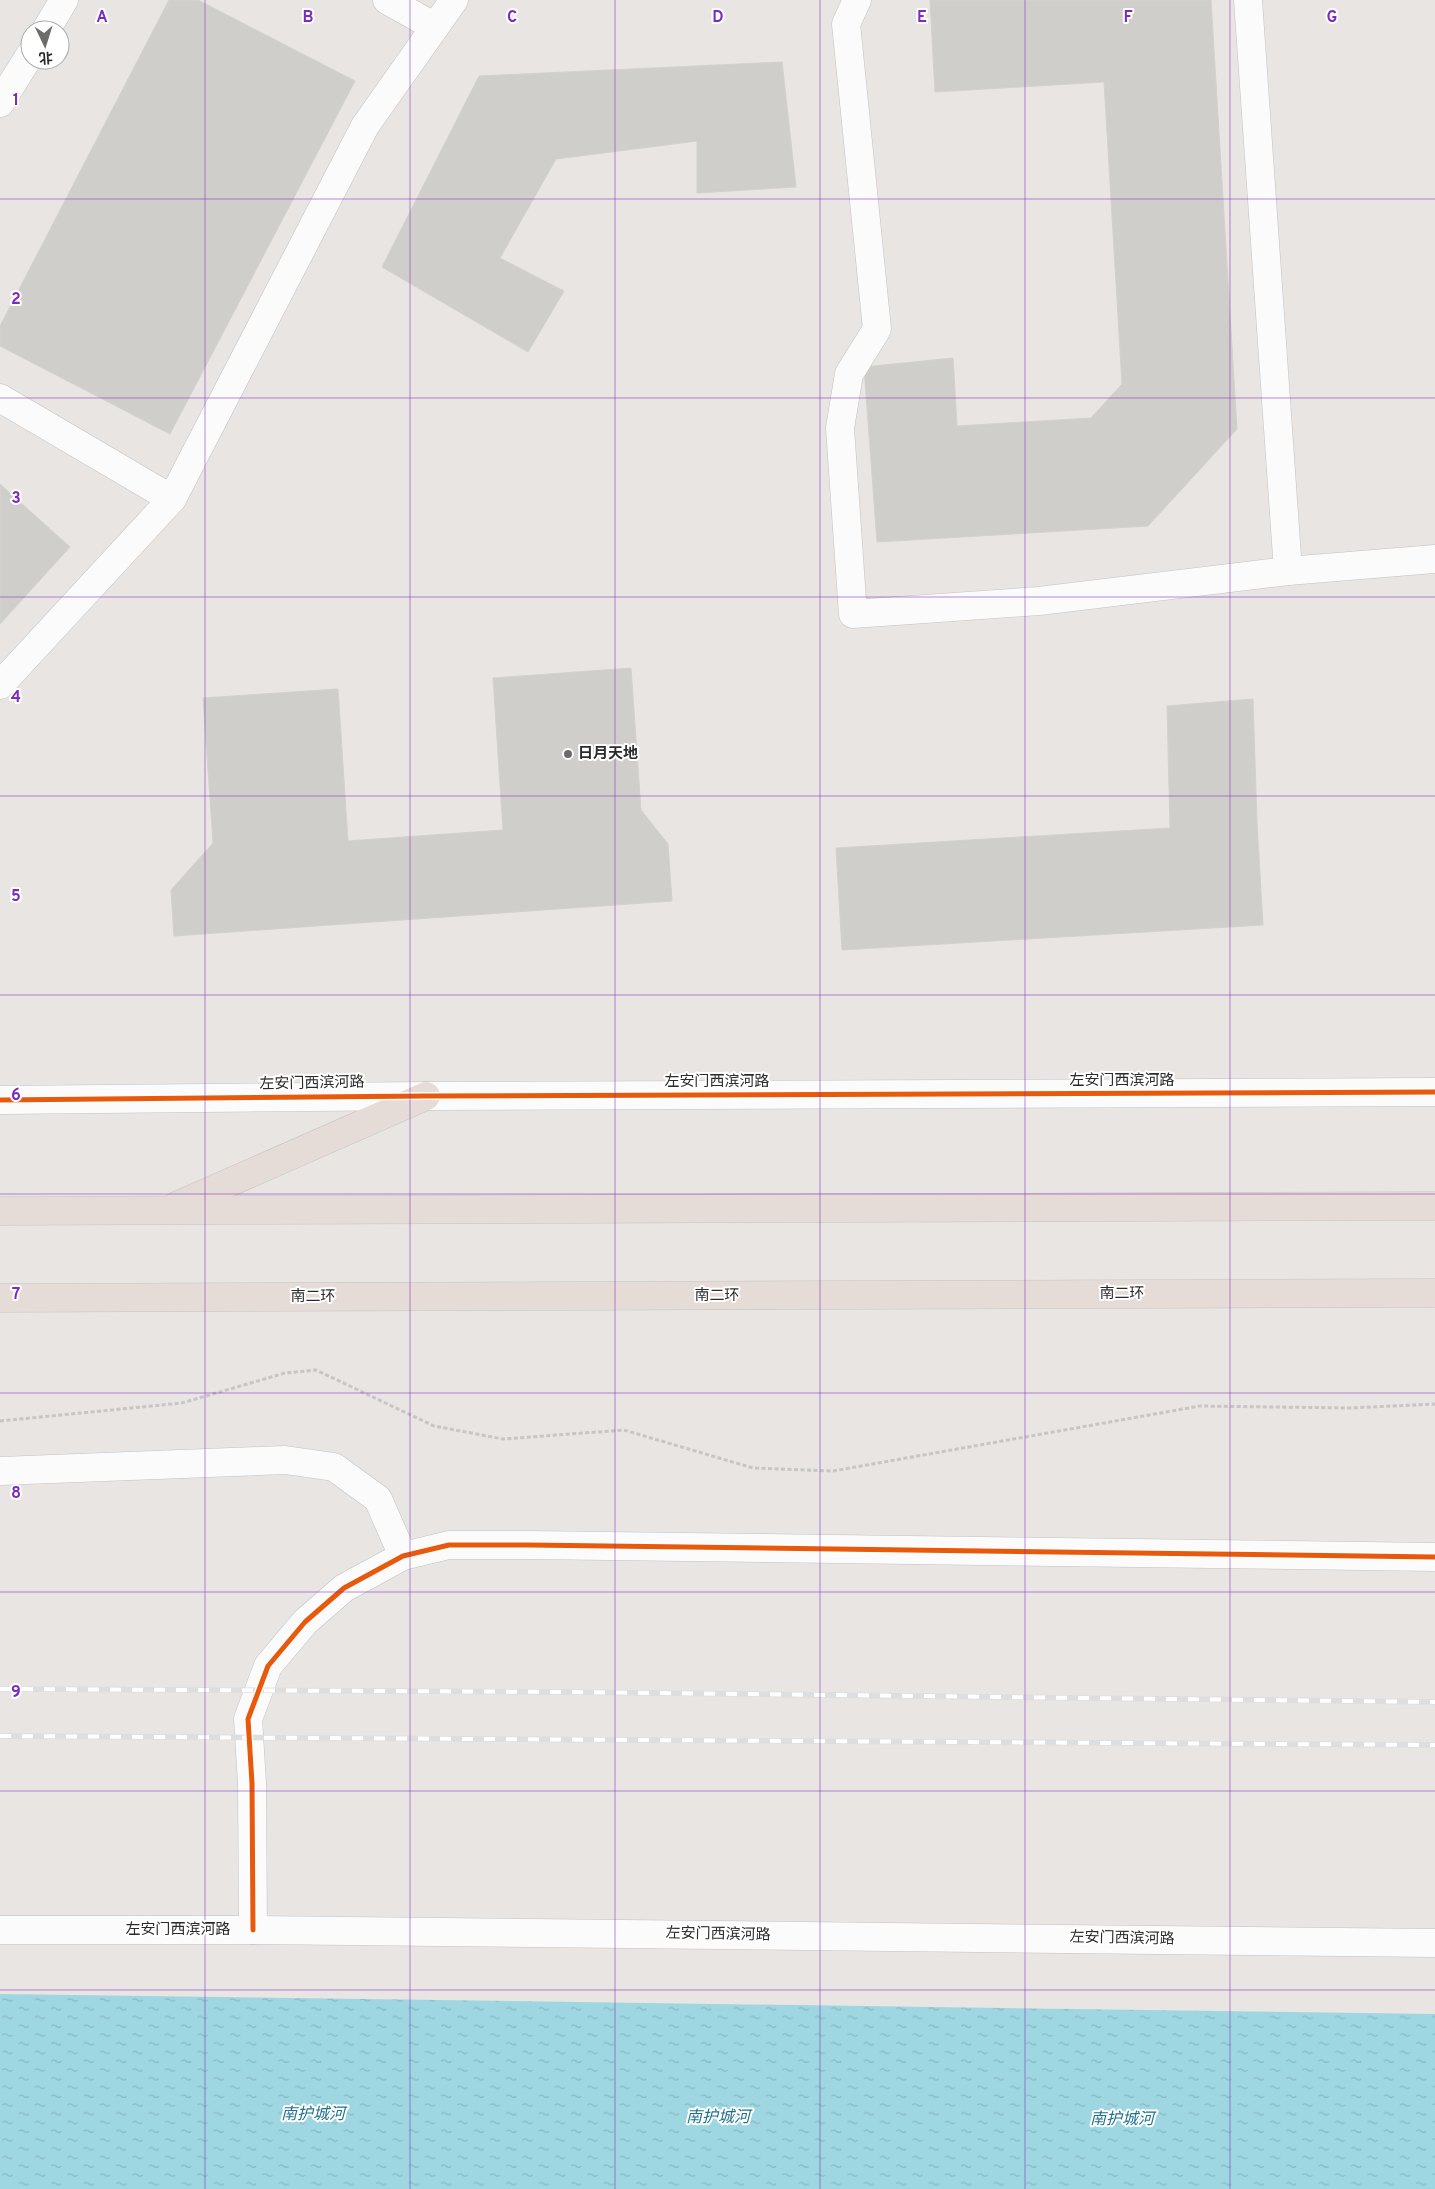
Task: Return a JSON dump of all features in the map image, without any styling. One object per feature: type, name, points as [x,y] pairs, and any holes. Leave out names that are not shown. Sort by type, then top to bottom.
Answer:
[{"type":"highway","points":[[166,1210],[426,1096]]},
{"type":"highway","points":[[0,1211],[1435,1206]]},
{"type":"highway","name":"南二环","points":[[0,1298],[1435,1293]]},
{"type":"street","points":[[52,20],[64,0]]},
{"type":"street","points":[[387,0],[435,27]]},
{"type":"street","points":[[0,685],[172,499],[364,126],[454,0]]},
{"type":"street","points":[[857,0],[846,24],[876,330],[848,374],[840,428],[853,614],[1039,601],[1288,571],[1435,559]]},
{"type":"street","points":[[1248,0],[1288,571]]},
{"type":"street","points":[[0,103],[21,70]]},
{"type":"street","points":[[0,398],[172,499]]},
{"type":"street","name":"左安门西滨河路","points":[[0,1100],[426,1096],[1435,1092]]},
{"type":"street","points":[[0,1471],[285,1460],[334,1467],[378,1499],[403,1556]]},
{"type":"street","points":[[253,1930],[252,1783],[248,1719],[268,1666],[305,1622],[344,1588],[403,1556],[449,1545],[529,1545],[1435,1557]]},
{"type":"street","name":"左安门西滨河路","points":[[0,1930],[253,1930],[1435,1943]]},
{"type":"path","points":[[0,1421],[182,1403],[285,1374],[316,1370],[434,1426],[503,1439],[624,1430],[753,1468],[833,1471],[1200,1406],[1350,1408],[1435,1404]]},
{"type":"water","name":"南护城河","points":[[0,1994],[1435,2014],[1435,2189],[0,2189]]},
{"type":"building","points":[[169,0],[198,0],[355,81],[170,434],[0,346],[0,326]]},
{"type":"building","points":[[930,0],[1211,0],[1237,429],[1148,526],[877,542],[864,367],[953,358],[957,426],[1091,418],[1122,384],[1104,82],[935,92]]},
{"type":"building","points":[[782,62],[796,187],[697,193],[697,141],[556,159],[500,258],[564,291],[528,352],[382,267],[479,76]]},
{"type":"building","points":[[0,484],[70,547],[0,624]]},
{"type":"building","name":"日月天地","points":[[631,668],[641,810],[668,844],[672,901],[174,936],[171,890],[213,843],[203,698],[338,689],[348,841],[503,830],[493,678]]},
{"type":"building","points":[[1253,699],[1263,925],[842,950],[836,848],[1170,828],[1167,706]]},
{"type":"railway","points":[[0,1689],[567,1692],[1435,1702]]},
{"type":"railway","points":[[0,1736],[1435,1745]]},
{"type":"cycle path","points":[[0,1100],[426,1096],[1435,1092]]},
{"type":"cycle path","points":[[253,1930],[252,1783],[248,1719],[268,1666],[305,1622],[344,1588],[403,1556],[449,1545],[529,1545],[1435,1557]]},
{"type":"place","name":"日月天地","points":[[568,754]]}]
